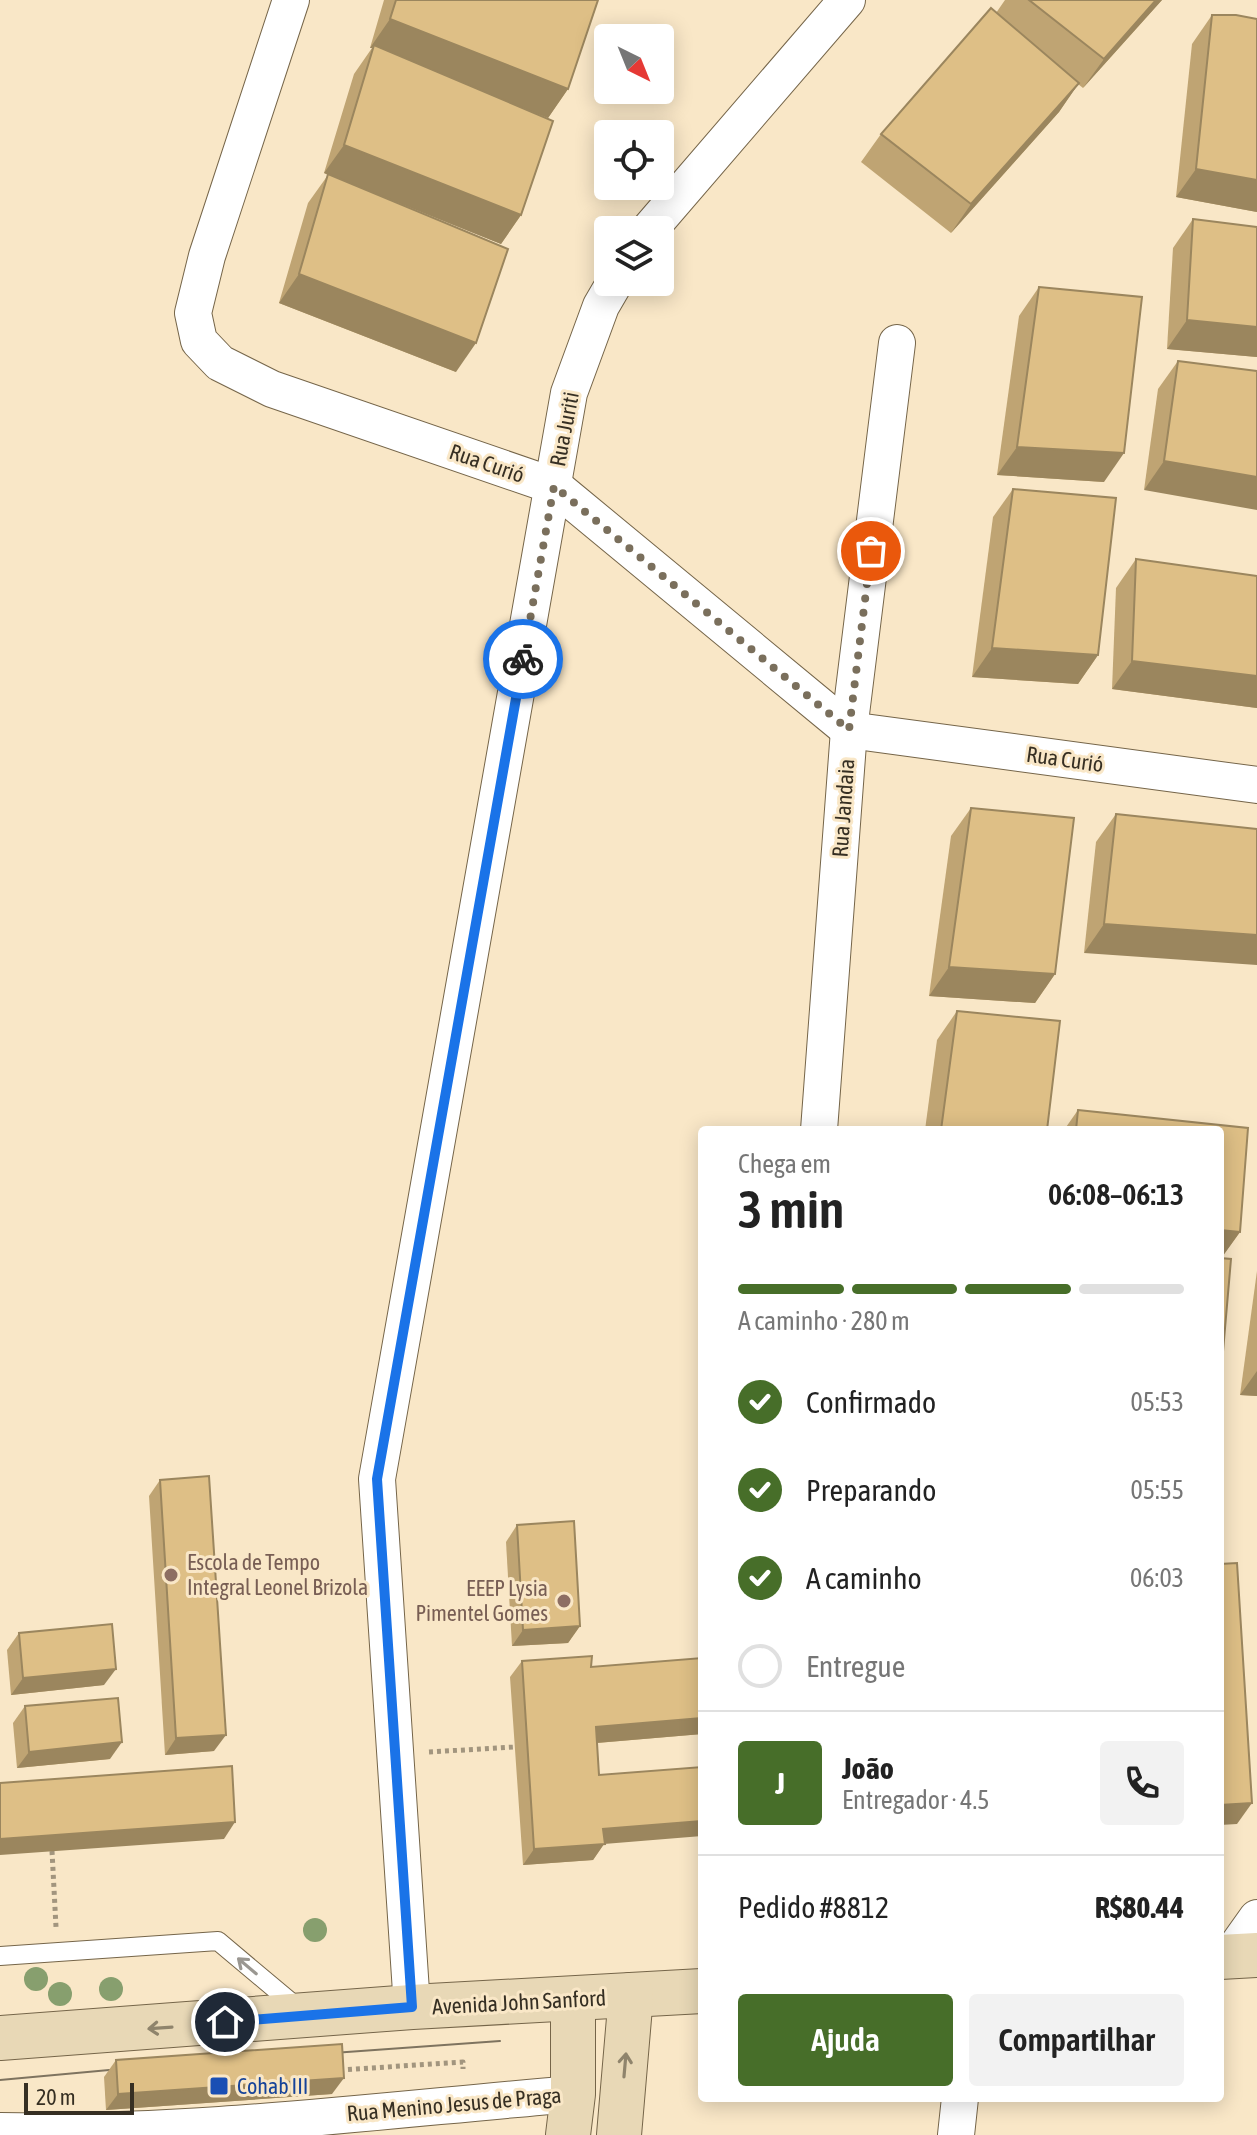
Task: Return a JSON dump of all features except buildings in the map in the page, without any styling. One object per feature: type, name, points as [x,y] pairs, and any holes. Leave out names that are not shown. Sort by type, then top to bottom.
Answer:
[{"type":"main road","name":"Avenida John Sanford","points":[[0,2038],[412,2007],[698,1991]]},
{"type":"main road","points":[[619,2135],[631,1995]]},
{"type":"main road","points":[[570,2115],[573,2000]]},
{"type":"street","name":"Rua Curió","points":[[291,0],[207,256],[193,313],[199,341],[220,363],[272,389],[554,486],[849,730],[1257,785]]},
{"type":"street","points":[[661,216],[847,0]]},
{"type":"street","name":"Rua Juriti","points":[[412,2007],[377,1479],[569,393],[607,296]]},
{"type":"street","name":"Rua Jandaia","points":[[819,1126],[849,730],[897,343]]},
{"type":"street","points":[[1236,1956],[1257,1918]]},
{"type":"street","points":[[956,2135],[960,2102]]},
{"type":"street","name":"Rua Menino Jesus de Praga","points":[[0,2131],[184,2131],[570,2115]]},
{"type":"lane","points":[[0,1956],[218,1941],[307,2016]]},
{"type":"path","points":[[396,1754],[515,1747]]},
{"type":"path","points":[[52,1851],[58,1952]]},
{"type":"path","points":[[331,2070],[463,2062]]},
{"type":"tram line","points":[[319,2054],[500,2041]]},
{"type":"tram line","points":[[0,2080],[131,2068]]},
{"type":"way so far","points":[[523,659],[554,486],[849,730],[871,551]]},
{"type":"place","name":"Escola de Tempo Integral Leonel Brizola","points":[[171,1575]]},
{"type":"place","name":"EEEP Lysia Pimentel Gomes","points":[[564,1601]]},
{"type":"place","name":"Cohab III","points":[[219,2086]]},
{"type":"route","points":[[225,2022],[412,2007],[377,1479],[523,659]]}]
